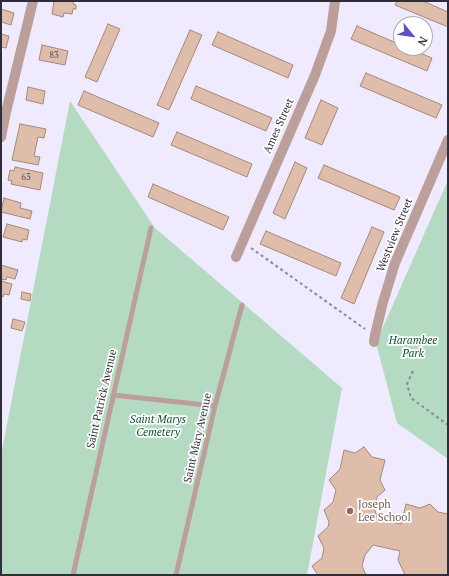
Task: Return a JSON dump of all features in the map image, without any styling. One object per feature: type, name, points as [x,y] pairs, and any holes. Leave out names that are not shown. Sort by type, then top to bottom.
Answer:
[{"type":"street","points":[[1,133],[33,1]]},
{"type":"street","name":"Ames Street","points":[[236,257],[315,75],[330,31],[335,1]]},
{"type":"street","name":"Westview Street","points":[[374,339],[395,263],[448,140]]},
{"type":"lane","name":"Saint Patrick Avenue","points":[[73,575],[151,228]]},
{"type":"lane","name":"Saint Mary Avenue","points":[[176,575],[215,406],[242,305]]},
{"type":"lane","points":[[113,395],[215,406]]},
{"type":"path","points":[[243,242],[374,339]]},
{"type":"path","points":[[413,371],[407,384],[411,398],[448,425]]},
{"type":"green space","name":"Saint Marys Cemetery","points":[[70,101],[155,228],[342,388],[307,575],[1,575],[1,455]]},
{"type":"green space","name":"Harambee Park","points":[[448,180],[448,459],[397,423],[376,343]]},
{"type":"building","points":[[54,1],[74,1],[73,4],[76,5],[76,9],[73,9],[72,14],[64,13],[63,17],[52,14]]},
{"type":"building","points":[[397,1],[423,1],[448,12],[448,27],[433,21],[433,16],[422,16],[395,5]]},
{"type":"building","points":[[1,9],[14,13],[11,25],[1,22]]},
{"type":"building","points":[[108,24],[120,29],[97,82],[85,77]]},
{"type":"building","points":[[357,26],[393,42],[393,56],[427,56],[432,58],[427,71],[351,39]]},
{"type":"building","points":[[190,30],[202,35],[169,110],[157,105]]},
{"type":"building","points":[[218,32],[293,65],[288,78],[212,45]]},
{"type":"building","points":[[1,34],[9,36],[6,48],[1,47]]},
{"type":"building","points":[[42,45],[68,51],[65,65],[39,60]]},
{"type":"building","points":[[366,73],[442,105],[436,118],[360,86]]},
{"type":"building","points":[[196,86],[272,118],[266,131],[191,99]]},
{"type":"building","points":[[28,87],[45,91],[43,104],[26,100]]},
{"type":"building","points":[[84,91],[159,123],[153,137],[78,105]]},
{"type":"building","points":[[321,100],[338,108],[322,145],[305,138]]},
{"type":"building","points":[[20,124],[46,129],[44,138],[38,137],[34,156],[40,157],[38,165],[12,160]]},
{"type":"building","points":[[177,132],[252,164],[247,177],[171,145]]},
{"type":"building","points":[[295,162],[307,168],[285,219],[273,213]]},
{"type":"building","points":[[324,165],[400,197],[394,210],[318,178]]},
{"type":"building","points":[[15,167],[43,173],[40,190],[11,184],[12,181],[8,180],[10,170],[14,171]]},
{"type":"building","points":[[153,184],[229,217],[223,230],[148,197]]},
{"type":"building","points":[[4,198],[21,203],[20,208],[32,211],[30,219],[1,212]]},
{"type":"building","points":[[7,224],[29,230],[27,240],[23,239],[22,242],[3,237]]},
{"type":"building","points":[[372,227],[384,232],[354,304],[341,298]]},
{"type":"building","points":[[266,231],[341,263],[336,276],[260,244]]},
{"type":"building","points":[[1,265],[18,270],[15,279],[7,277],[6,280],[1,279]]},
{"type":"building","points":[[1,281],[12,284],[9,295],[4,294],[3,297],[1,296]]},
{"type":"building","points":[[22,292],[31,294],[30,301],[21,299]]},
{"type":"building","points":[[13,319],[25,322],[22,331],[11,328]]},
{"type":"building","name":"Joseph Lee School","points":[[364,447],[372,457],[385,460],[380,480],[385,490],[377,497],[374,508],[378,519],[401,524],[406,504],[420,508],[430,504],[438,512],[448,514],[448,575],[405,575],[398,560],[400,551],[373,545],[365,555],[362,566],[366,575],[318,575],[312,566],[322,558],[324,548],[318,536],[328,527],[329,522],[324,510],[333,502],[336,490],[329,480],[340,469],[344,450],[355,453]]},
{"type":"place","name":"Joseph Lee School","points":[[350,511]]}]
